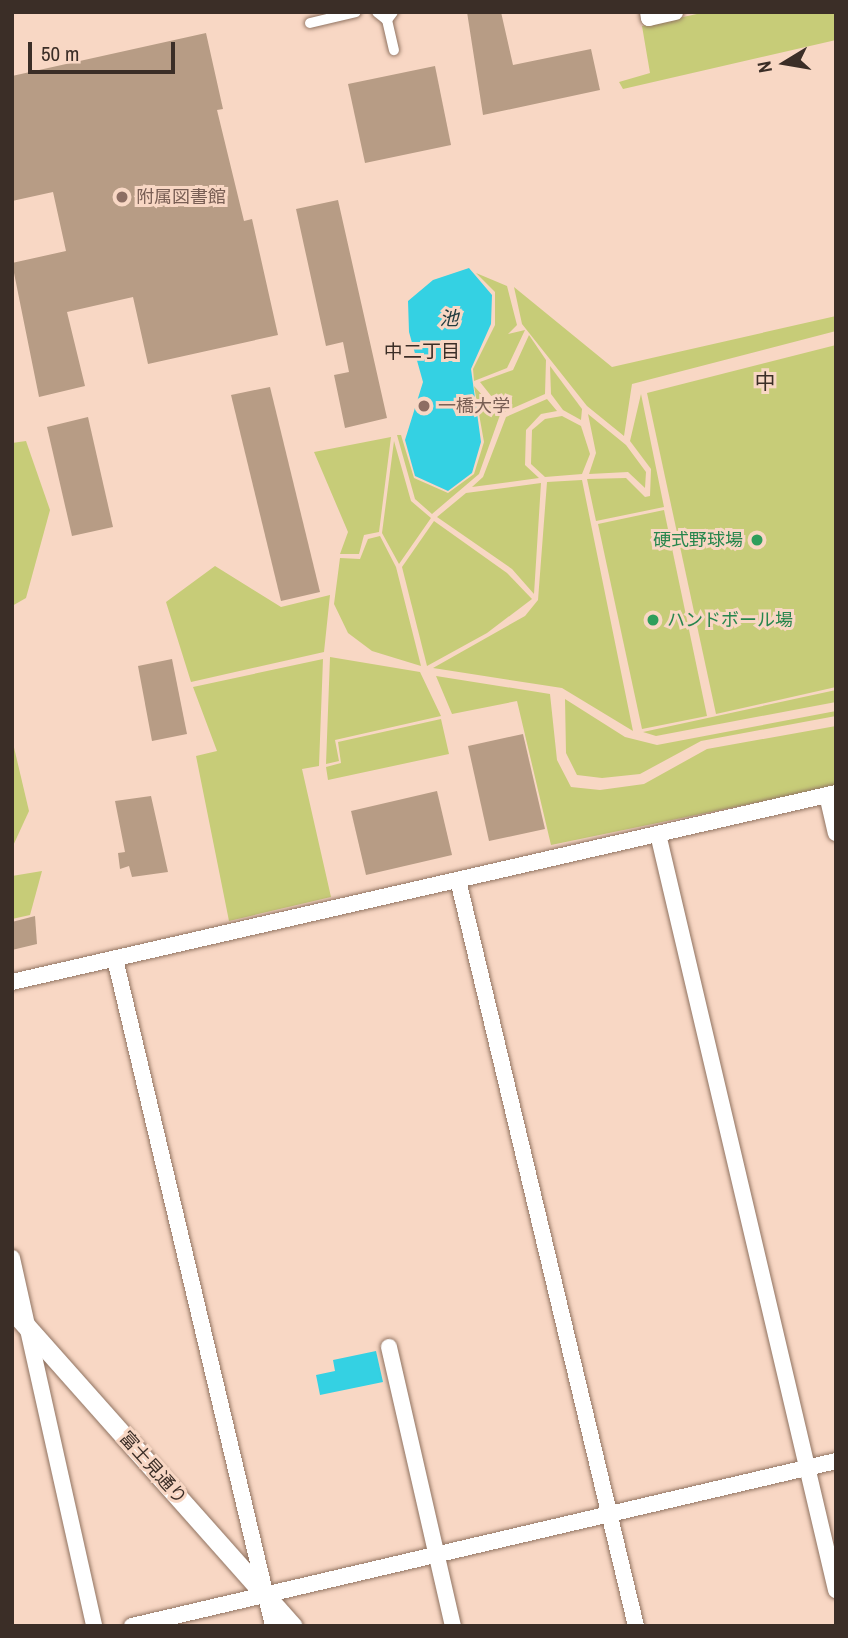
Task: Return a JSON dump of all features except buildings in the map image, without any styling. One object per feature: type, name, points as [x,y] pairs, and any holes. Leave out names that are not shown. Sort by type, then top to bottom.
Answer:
[{"type":"street","points":[[310,23],[356,12]]},
{"type":"street","points":[[377,12],[390,16],[394,50]]},
{"type":"street","points":[[648,12],[649,18],[675,12]]},
{"type":"street","points":[[12,982],[831,794],[836,833]]},
{"type":"street","points":[[658,834],[836,1590]]},
{"type":"street","points":[[458,880],[636,1626]]},
{"type":"street","points":[[115,959],[273,1626]]},
{"type":"street","points":[[12,1258],[94,1626]]},
{"type":"street","name":"富士見通り","points":[[12,1310],[293,1626]]},
{"type":"street","points":[[389,1348],[453,1626]]},
{"type":"street","points":[[132,1626],[836,1461]]},
{"type":"green space","points":[[706,12],[836,12],[836,40],[623,89],[619,82],[650,73],[642,26]]},
{"type":"green space","points":[[476,273],[507,286],[517,325],[508,334],[525,330],[507,368],[474,381],[473,369],[495,325],[495,292]]},
{"type":"green space","points":[[514,287],[612,367],[836,316],[836,331],[632,384],[624,436],[587,406],[522,324]]},
{"type":"green space","points":[[529,335],[546,360],[545,394],[504,412],[480,382],[513,370]]},
{"type":"green space","name":"硬式野球場","points":[[836,345],[836,687],[716,714],[647,393]]},
{"type":"green space","points":[[550,366],[582,409],[581,420],[563,410],[551,394]]},
{"type":"green space","points":[[474,386],[500,415],[479,474],[432,514],[415,499],[397,435],[401,435],[414,478],[448,493],[474,474],[484,442]]},
{"type":"green space","points":[[641,394],[664,507],[596,521],[587,479],[626,478],[645,497],[650,496],[651,469],[630,441]]},
{"type":"green space","points":[[547,399],[557,411],[541,414],[526,430],[525,465],[539,478],[472,487],[483,477],[506,417]]},
{"type":"green space","points":[[588,414],[626,445],[646,472],[645,488],[628,472],[589,474],[596,453]]},
{"type":"green space","points":[[562,416],[581,426],[590,454],[582,474],[545,477],[531,464],[532,430],[545,419]]},
{"type":"green space","points":[[391,437],[379,532],[364,535],[359,554],[340,554],[348,532],[314,452]]},
{"type":"green space","points":[[26,441],[50,510],[26,598],[12,606],[12,443]]},
{"type":"green space","points":[[394,441],[411,501],[431,518],[399,564],[382,533]]},
{"type":"green space","points":[[582,480],[633,731],[562,688],[433,668],[525,616],[538,600],[547,482]]},
{"type":"green space","points":[[541,483],[534,594],[512,569],[437,517],[466,493]]},
{"type":"green space","name":"ハンドボール場","points":[[664,510],[707,716],[642,729],[598,524]]},
{"type":"green space","points":[[434,521],[507,573],[532,599],[487,633],[427,666],[402,567]]},
{"type":"green space","points":[[380,536],[396,567],[421,666],[372,651],[348,633],[334,604],[340,558],[360,559],[368,539]]},
{"type":"green space","points":[[215,566],[281,607],[330,595],[324,652],[191,682],[166,602]]},
{"type":"green space","points":[[330,657],[420,672],[441,716],[335,740],[339,761],[326,764]]},
{"type":"green space","points":[[323,659],[319,766],[302,769],[331,897],[229,921],[196,756],[217,751],[193,687]]},
{"type":"green space","points":[[436,676],[550,694],[557,760],[571,787],[600,790],[644,784],[707,749],[836,726],[836,786],[551,845],[517,701],[452,714]]},
{"type":"green space","points":[[836,690],[836,702],[656,736],[643,732]]},
{"type":"green space","points":[[565,699],[625,737],[657,745],[836,711],[836,716],[701,741],[640,774],[602,778],[577,775],[566,753]]},
{"type":"green space","points":[[441,719],[449,754],[328,780],[326,767],[341,763],[338,742]]},
{"type":"green space","points":[[12,739],[29,811],[12,848]]},
{"type":"green space","points":[[42,871],[30,915],[12,919],[12,876]]},
{"type":"water","name":"池","points":[[469,268],[492,295],[491,324],[471,369],[481,442],[472,473],[448,491],[415,476],[405,440],[423,382],[409,332],[408,301],[433,280]]},
{"type":"water","points":[[376,1351],[383,1382],[320,1395],[316,1375],[335,1371],[333,1360]]},
{"type":"place","name":"附属図書館","points":[[122,197]]},
{"type":"place","name":"一橋大学","points":[[424,406]]},
{"type":"place","name":"硬式野球場","points":[[757,540]]},
{"type":"place","name":"ハンドボール場","points":[[653,620]]},
{"type":"district","name":"中二丁目","points":[[422,352]]},
{"type":"district","name":"中","points":[[765,382]]}]
